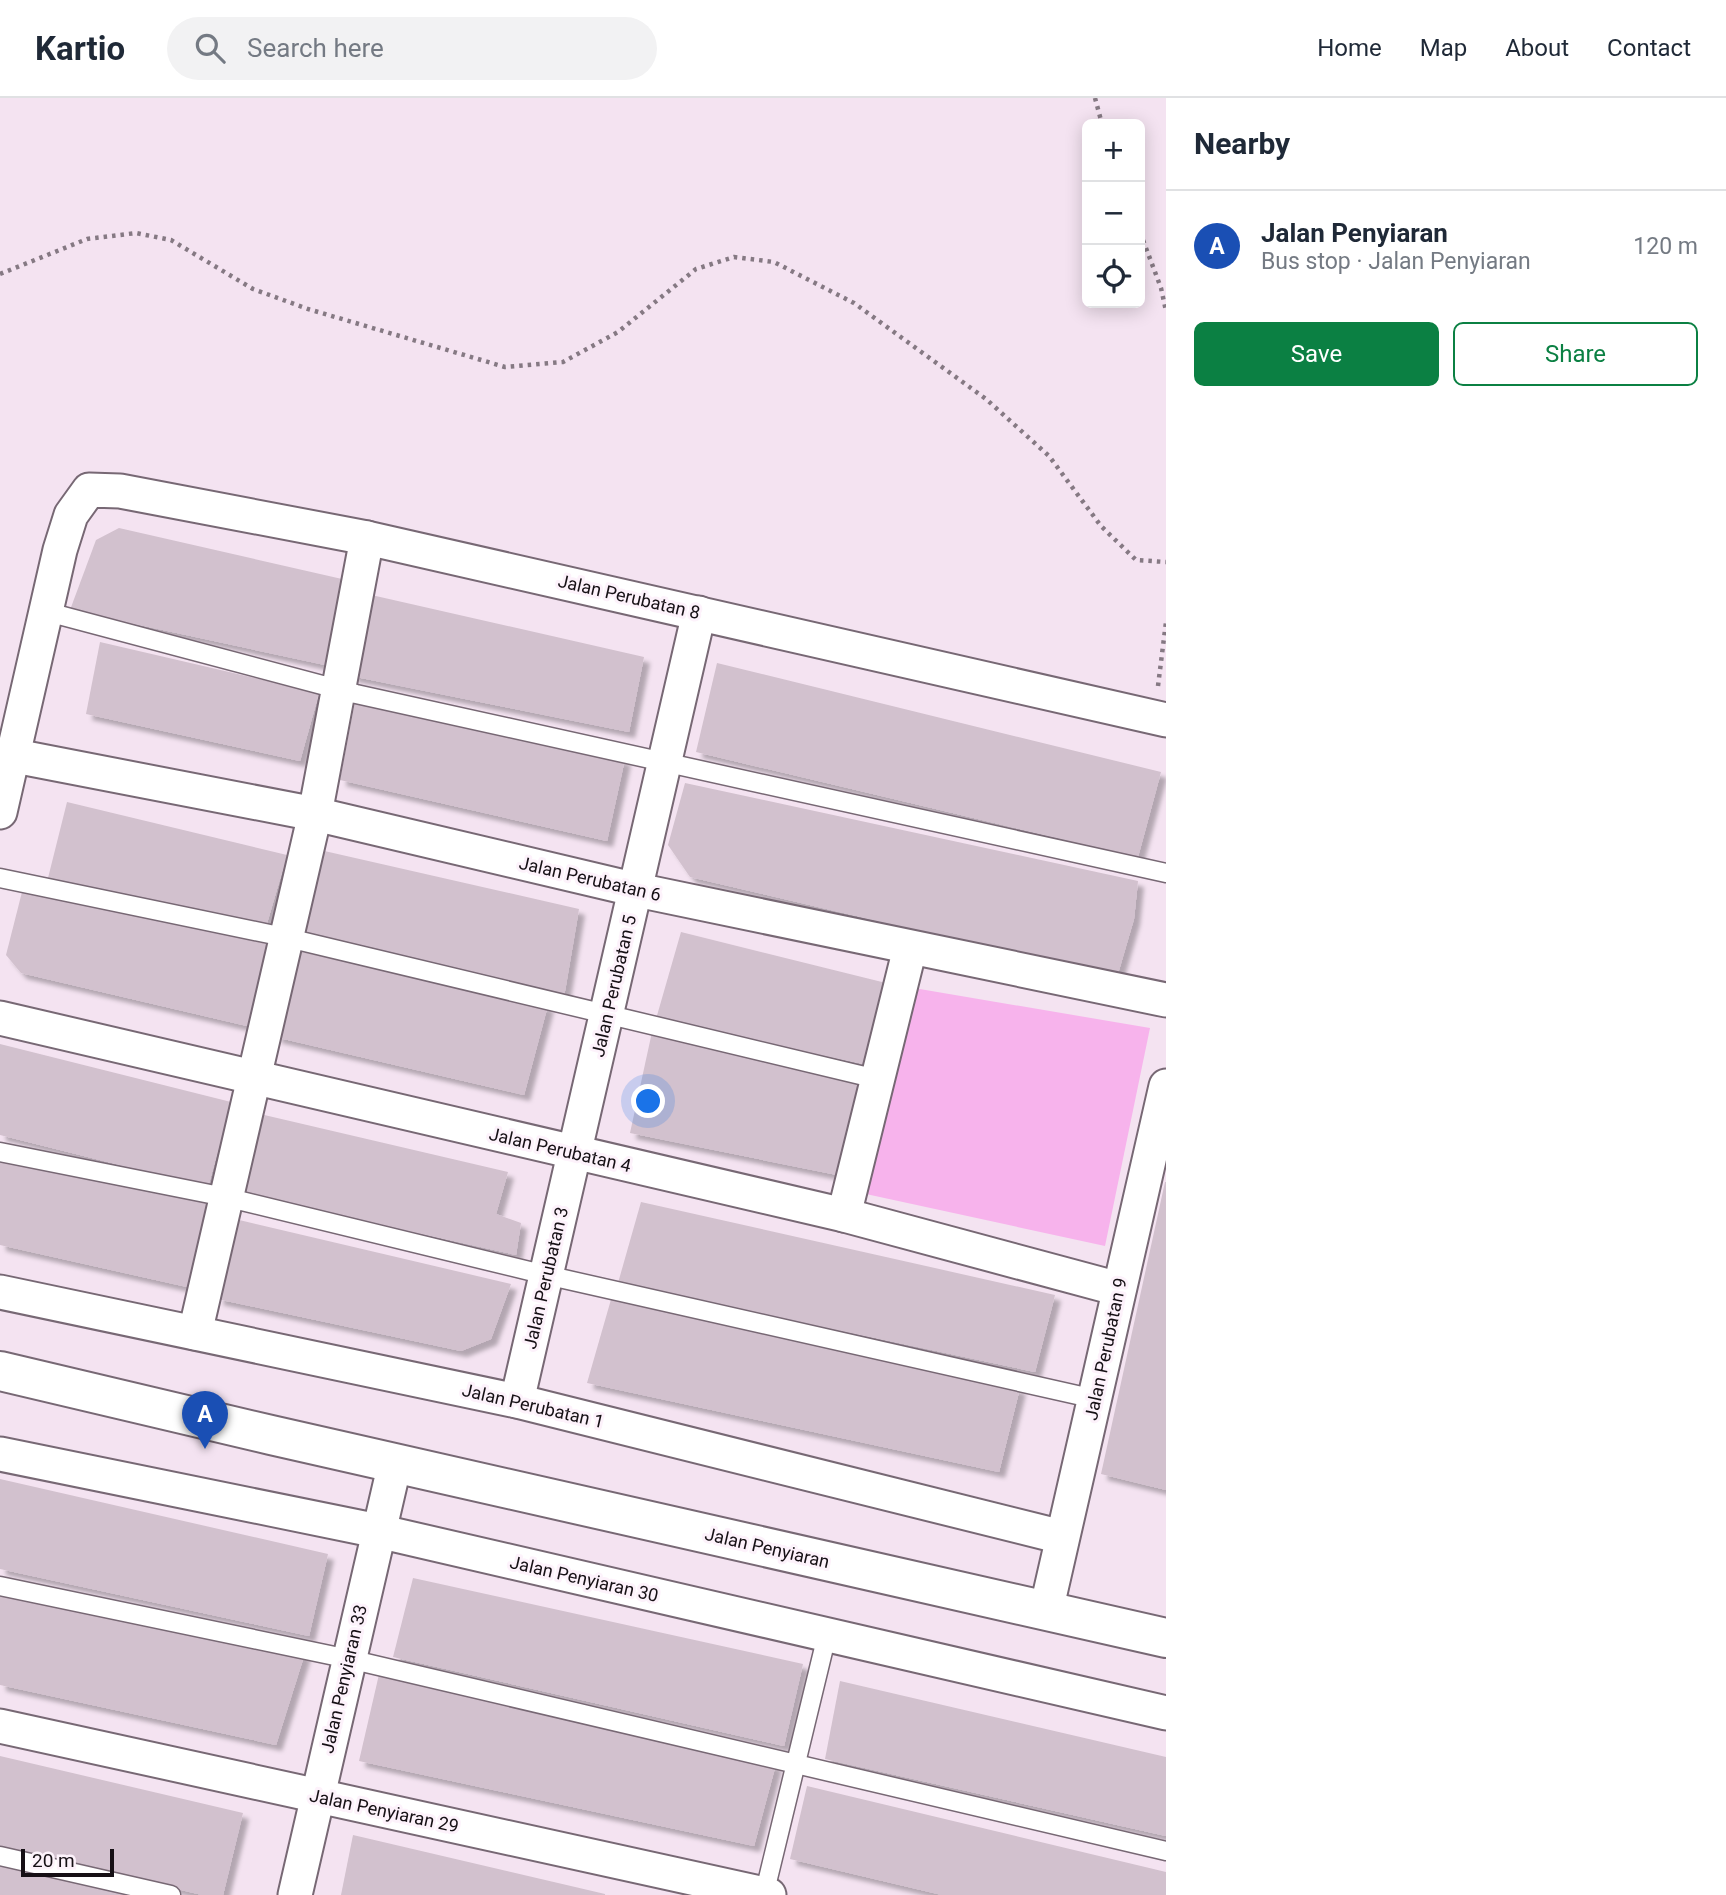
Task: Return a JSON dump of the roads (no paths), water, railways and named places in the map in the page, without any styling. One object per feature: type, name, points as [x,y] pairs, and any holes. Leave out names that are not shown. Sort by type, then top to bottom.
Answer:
[{"type":"street","name":"Jalan Perubatan 8","points":[[44,611],[71,515],[89,490],[120,491],[367,538],[1160,719]]},
{"type":"street","points":[[195,1333],[284,937],[315,814],[367,538]]},
{"type":"street","points":[[0,812],[15,756],[44,611]]},
{"type":"street","name":"Jalan Perubatan 5","points":[[575,1154],[699,613]]},
{"type":"street","name":"Jalan Perubatan 6","points":[[15,756],[315,814],[637,890],[1166,1000]]},
{"type":"street","points":[[844,1215],[910,948]]},
{"type":"street","name":"Jalan Perubatan 4","points":[[0,1018],[844,1215],[1119,1289]]},
{"type":"street","name":"Jalan Perubatan 9","points":[[1046,1611],[1119,1289],[1158,1153],[1166,1086]]},
{"type":"street","name":"Jalan Perubatan 3","points":[[517,1401],[575,1154]]},
{"type":"street","name":"Jalan Perubatan 1","points":[[0,1292],[517,1401],[1062,1537]]},
{"type":"street","name":"Jalan Penyiaran","points":[[0,1371],[1166,1638]]},
{"type":"street","name":"Jalan Penyiaran 30","points":[[0,1454],[378,1531],[1166,1713]]},
{"type":"street","name":"Jalan Penyiaran 33","points":[[295,1895],[395,1463]]},
{"type":"street","name":"Jalan Penyiaran 29","points":[[0,1726],[766,1895]]},
{"type":"lane","points":[[44,611],[340,689],[1166,873]]},
{"type":"lane","points":[[0,878],[284,937],[877,1079]]},
{"type":"lane","points":[[0,1152],[225,1197],[546,1275],[1095,1399]]},
{"type":"lane","points":[[0,1586],[349,1659],[1166,1851]]},
{"type":"lane","points":[[766,1895],[827,1635]]},
{"type":"lane","points":[[0,1856],[171,1895]]},
{"type":"place","name":"Jalan Penyiaran","points":[[205,1449]]}]
